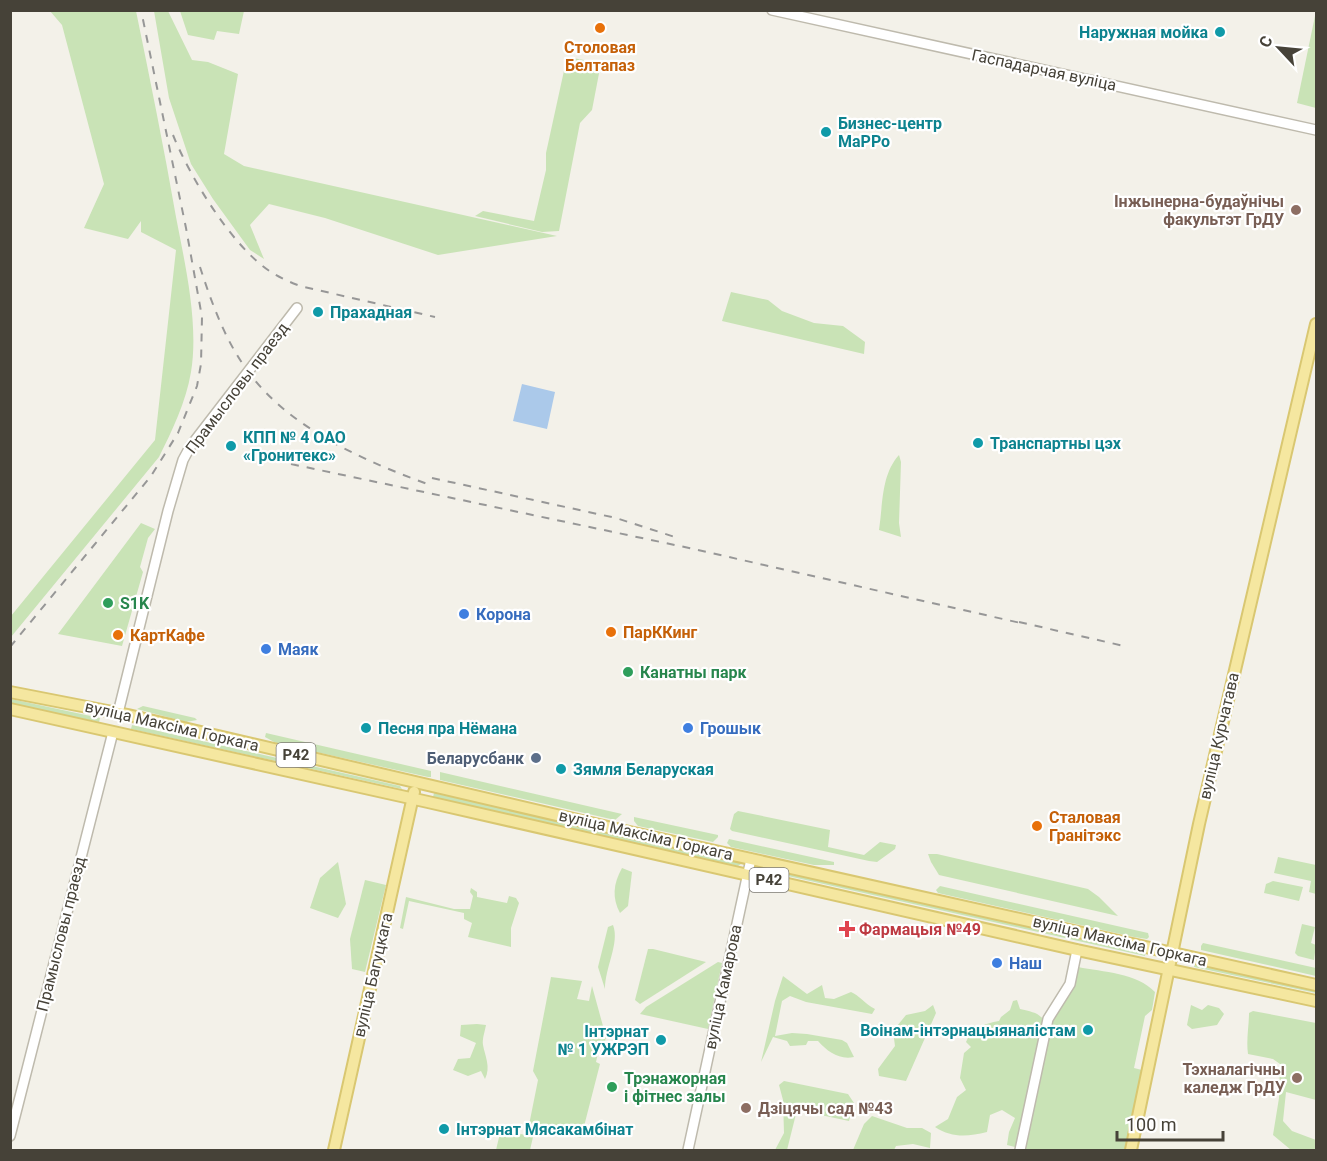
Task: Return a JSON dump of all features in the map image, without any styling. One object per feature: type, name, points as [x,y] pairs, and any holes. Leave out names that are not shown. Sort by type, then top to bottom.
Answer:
[{"type":"main road","name":"вуліца Курчатава","points":[[1131,1150],[1235,667],[1317,324]]},
{"type":"main road","name":"вуліца Максіма Горкага","points":[[11,692],[118,713],[751,859],[1317,985]]},
{"type":"main road","name":"вуліца Максіма Горкага","points":[[10,709],[1077,950],[1317,1000]]},
{"type":"main road","name":"вуліца Багуцкага","points":[[334,1150],[416,783]]},
{"type":"street","name":"Гаспадарчая вуліца","points":[[771,10],[1317,130]]},
{"type":"street","name":"Прамысловы праезд","points":[[118,713],[168,511],[183,460],[190,447],[297,308]]},
{"type":"street","name":"Прамысловы праезд","points":[[10,1136],[113,732]]},
{"type":"street","name":"вуліца Камарова","points":[[688,1150],[751,859]]},
{"type":"street","points":[[1020,1150],[1048,1019],[1070,984],[1077,950]]},
{"type":"green space","points":[[180,10],[244,11],[239,34],[217,31],[214,40],[188,35]]},
{"type":"green space","points":[[50,11],[136,11],[187,274],[192,314],[193,353],[186,394],[174,427],[159,457],[11,637],[11,616],[155,440],[176,250],[141,232],[141,221],[128,239],[84,228],[104,184],[62,25]]},
{"type":"green space","points":[[154,11],[168,11],[192,60],[208,62],[238,74],[224,154],[244,166],[557,236],[438,255],[325,218],[269,204],[250,225],[264,259],[250,250],[191,164],[169,98]]},
{"type":"green space","points":[[1316,11],[1316,108],[1297,103]]},
{"type":"green space","points":[[567,57],[601,63],[592,110],[580,123],[559,231],[542,232],[475,216],[483,211],[534,221]]},
{"type":"green space","points":[[731,292],[768,300],[782,311],[814,323],[843,326],[865,342],[864,354],[722,321]]},
{"type":"green space","points":[[899,455],[901,462],[899,523],[901,537],[879,530],[886,481]]},
{"type":"green space","name":"S1K","points":[[141,523],[155,529],[148,538],[140,567],[143,572],[122,646],[58,634]]},
{"type":"green space","points":[[11,699],[100,718],[99,722],[11,704]]},
{"type":"green space","points":[[143,706],[197,720],[186,722],[137,709]]},
{"type":"green space","points":[[132,725],[400,786],[402,789],[131,729]]},
{"type":"green space","points":[[266,733],[431,771],[431,777],[276,743],[265,737]]},
{"type":"green space","points":[[440,772],[622,814],[615,820],[440,780]]},
{"type":"green space","points":[[434,793],[739,861],[741,864],[738,866],[433,797]]},
{"type":"green space","points":[[738,811],[830,830],[828,847],[864,855],[880,842],[896,845],[895,849],[877,862],[869,861],[732,831],[730,829],[734,814]]},
{"type":"green space","points":[[634,817],[718,835],[718,837],[713,842],[638,826]]},
{"type":"green space","points":[[729,839],[834,862],[834,865],[814,865],[731,847],[727,843]]},
{"type":"green space","points":[[928,854],[937,854],[1088,889],[1118,916],[939,875]]},
{"type":"green space","points":[[1278,857],[1316,865],[1316,894],[1309,892],[1311,881],[1274,873]]},
{"type":"green space","points":[[338,862],[346,904],[338,918],[310,908],[320,878]]},
{"type":"green space","points":[[622,868],[632,872],[628,906],[620,913],[615,891]]},
{"type":"green space","points":[[771,868],[1146,951],[1145,956],[770,872]]},
{"type":"green space","points":[[365,880],[386,885],[365,972],[352,969],[350,939]]},
{"type":"green space","points":[[1273,881],[1303,887],[1299,901],[1264,893],[1266,884]]},
{"type":"green space","points":[[940,886],[1148,933],[1149,937],[1147,939],[1134,937],[938,893],[936,890]]},
{"type":"green space","points":[[471,888],[477,892],[477,897],[507,903],[509,896],[516,898],[519,903],[511,928],[511,947],[468,937],[472,923],[464,919],[464,913],[409,901],[403,929],[400,928],[406,897],[454,909],[470,909],[473,896],[470,892]]},
{"type":"green space","points":[[1302,924],[1315,927],[1311,943],[1316,945],[1314,960],[1295,953]]},
{"type":"green space","points":[[613,925],[615,940],[605,989],[598,967],[608,927]]},
{"type":"green space","points":[[1203,943],[1316,968],[1316,976],[1201,950]]},
{"type":"green space","points":[[648,949],[706,962],[640,1004],[635,1000]]},
{"type":"green space","points":[[718,962],[722,963],[708,1029],[640,1014],[646,1007]]},
{"type":"green space","points":[[1195,962],[1316,989],[1316,993],[1194,967]]},
{"type":"green space","points":[[1078,967],[1129,977],[1155,992],[1152,1010],[1145,1016],[1134,1068],[1142,1070],[1126,1150],[1022,1150],[1051,1023],[1073,988]]},
{"type":"green space","points":[[783,976],[807,994],[822,985],[825,998],[834,999],[851,992],[875,1009],[872,1014],[806,1002],[790,996],[782,1001],[775,1036],[792,1033],[842,1040],[847,1043],[854,1057],[834,1054],[818,1041],[808,1041],[806,1045],[790,1046],[787,1041],[773,1037],[761,1062]]},
{"type":"green space","points":[[551,977],[582,981],[577,999],[589,1001],[592,986],[606,1037],[604,1045],[600,1044],[596,1062],[600,1064],[581,1138],[529,1125],[538,1080],[533,1071]]},
{"type":"green space","points":[[1017,1000],[1020,1009],[1038,1015],[1046,1023],[1015,1147],[1007,1145],[1015,1118],[1002,1110],[990,1115],[987,1132],[960,1135],[947,1133],[935,1127],[948,1119],[957,1097],[966,1090],[960,1078],[964,1053],[971,1047],[966,1042],[974,1025],[999,1021],[1010,1010],[1013,1001]]},
{"type":"green space","points":[[933,1005],[936,1013],[906,1081],[879,1076],[878,1069],[895,1046],[893,1031],[906,1015],[925,1011]]},
{"type":"green space","points":[[1191,1005],[1202,1010],[1208,1005],[1219,1008],[1224,1014],[1217,1025],[1192,1029],[1187,1025]]},
{"type":"green space","name":"Тэхналагічны каледж ГрДУ","points":[[1253,1011],[1316,1023],[1316,1100],[1286,1092],[1283,1121],[1292,1131],[1316,1140],[1316,1150],[1291,1150],[1273,1135],[1279,1098],[1280,1064],[1273,1059],[1248,1054],[1249,1013]]},
{"type":"green space","points":[[461,1025],[486,1025],[483,1043],[488,1066],[485,1079],[481,1071],[468,1076],[453,1070],[458,1059],[470,1058],[476,1043],[460,1036]]},
{"type":"green space","points":[[784,1081],[848,1094],[854,1103],[849,1121],[797,1110],[787,1150],[775,1150],[784,1133],[783,1100],[779,1085]]},
{"type":"green space","points":[[872,1116],[907,1128],[922,1128],[931,1133],[930,1148],[913,1144],[896,1146],[894,1150],[853,1150],[864,1124]]},
{"type":"green space","points":[[501,1129],[533,1137],[530,1150],[496,1150]]},
{"type":"water","points":[[522,384],[555,392],[547,429],[513,421]]},
{"type":"railway","points":[[10,647],[151,476],[178,433],[197,386],[201,364],[202,317],[141,10]]},
{"type":"railway","points":[[173,135],[190,171],[227,229],[256,261],[271,272],[300,286],[435,317]]},
{"type":"railway","points":[[200,267],[227,336],[241,362],[267,394],[287,412],[332,442],[381,466],[430,485]]},
{"type":"railway","points":[[291,464],[689,548],[1025,624]]},
{"type":"railway","points":[[432,478],[616,518],[678,538]]},
{"type":"railway","points":[[1019,622],[1124,646]]},
{"type":"place","name":"Столовая Белтапаз","points":[[600,28]]},
{"type":"place","name":"Наружная мойка","points":[[1220,32]]},
{"type":"place","name":"Бизнес-центр МаРРо","points":[[826,132]]},
{"type":"place","name":"Інжынерна-будаўнічы факультэт ГрДУ","points":[[1296,210]]},
{"type":"place","name":"Прахадная","points":[[318,312]]},
{"type":"place","name":"Транспартны цэх","points":[[978,443]]},
{"type":"place","name":"КПП № 4 ОАО «Гронитекс»","points":[[231,446]]},
{"type":"place","name":"S1K","points":[[108,603]]},
{"type":"place","name":"Корона","points":[[464,614]]},
{"type":"place","name":"ПарККинг","points":[[611,632]]},
{"type":"place","name":"КартКафе","points":[[118,635]]},
{"type":"place","name":"Маяк","points":[[266,649]]},
{"type":"place","name":"Канатны парк","points":[[628,672]]},
{"type":"place","name":"Песня пра Нёмана","points":[[366,728]]},
{"type":"place","name":"Грошык","points":[[688,728]]},
{"type":"place","name":"Беларусбанк","points":[[536,758]]},
{"type":"place","name":"Зямля Беларуская","points":[[561,769]]},
{"type":"place","name":"Сталовая Гранітэкс","points":[[1037,826]]},
{"type":"place","name":"Фармацыя №49","points":[[847,929]]},
{"type":"place","name":"Наш","points":[[997,963]]},
{"type":"place","name":"Воінам-інтэрнацыяналістам","points":[[1088,1030]]},
{"type":"place","name":"Інтэрнат № 1 УЖРЭП","points":[[661,1040]]},
{"type":"place","name":"Тэхналагічны каледж ГрДУ","points":[[1297,1078]]},
{"type":"place","name":"Трэнажорная і фітнес залы","points":[[612,1087]]},
{"type":"place","name":"Дзіцячы сад №43","points":[[746,1108]]},
{"type":"place","name":"Інтэрнат Мясакамбінат","points":[[444,1129]]}]
